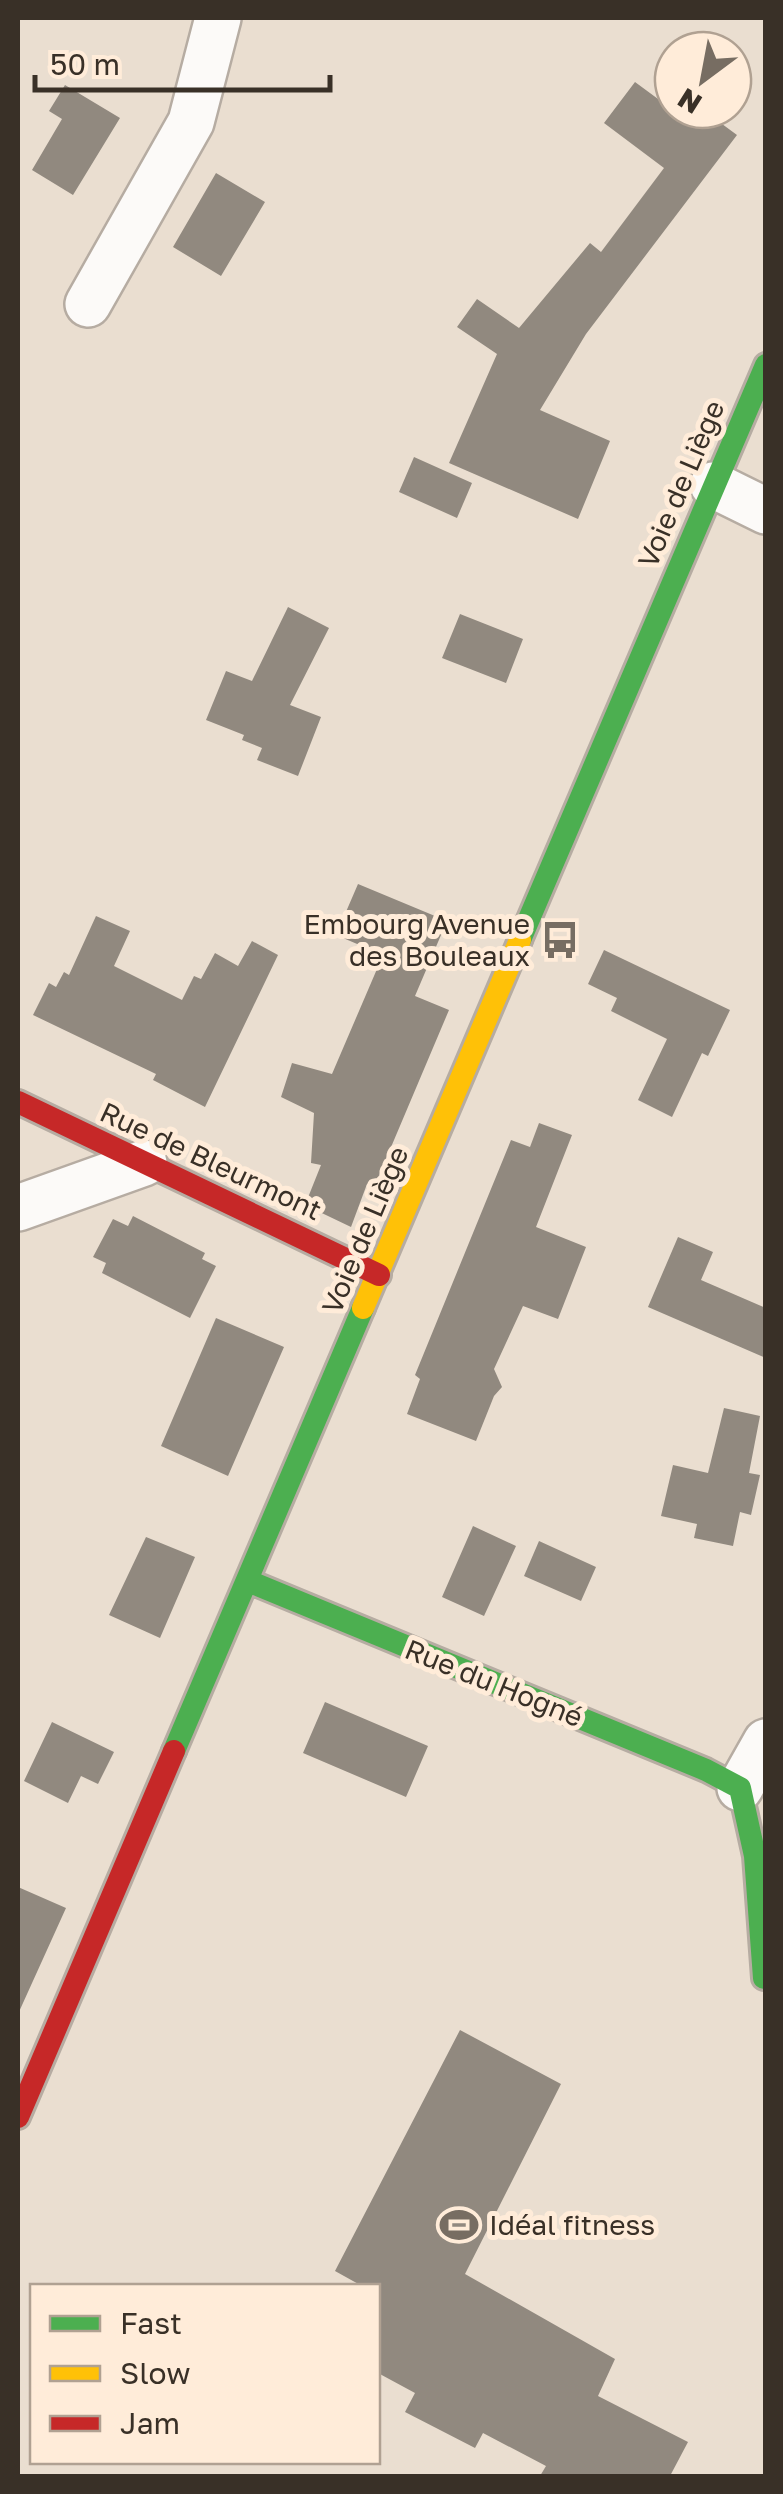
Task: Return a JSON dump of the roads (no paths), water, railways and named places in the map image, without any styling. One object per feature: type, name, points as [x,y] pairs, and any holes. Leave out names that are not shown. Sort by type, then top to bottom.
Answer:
[{"type":"street","points":[[88,304],[191,122],[218,18]]},
{"type":"street","name":"Voie de Liège","points":[[18,2118],[766,365]]},
{"type":"street","points":[[714,485],[766,510]]},
{"type":"street","name":"Rue de Bleurmont","points":[[18,1102],[378,1275]]},
{"type":"street","points":[[18,1208],[144,1163]]},
{"type":"street","name":"Rue du Hogné","points":[[248,1581],[706,1770],[740,1788]]},
{"type":"street","points":[[764,1978],[755,1856],[740,1788],[766,1742]]},
{"type":"place","name":"Embourg Avenue des Bouleaux","points":[[560,940]]},
{"type":"place","name":"Idéal fitness","points":[[459,2225]]}]
